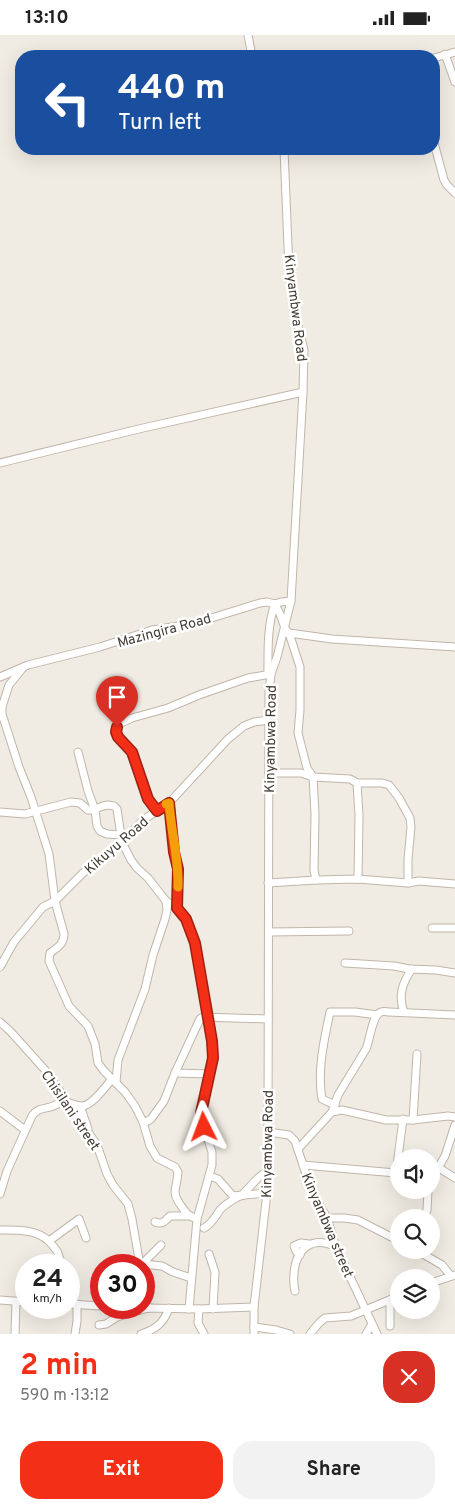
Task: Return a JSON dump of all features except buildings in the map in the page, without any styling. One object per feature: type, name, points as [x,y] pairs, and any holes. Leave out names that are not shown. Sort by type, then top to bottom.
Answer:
[{"type":"street","points":[[248,35],[251,50]]},
{"type":"street","points":[[440,56],[455,52]]},
{"type":"street","points":[[445,54],[455,82]]},
{"type":"street","name":"Kinyambwa Road","points":[[254,1331],[254,1307],[266,1191],[268,1131],[269,674],[287,631],[291,601],[303,392],[304,350],[293,306],[289,270],[284,155]]},
{"type":"street","points":[[437,155],[444,180],[455,193]]},
{"type":"street","points":[[0,463],[303,392]]},
{"type":"street","name":"Mazingira Road","points":[[0,677],[28,665],[100,647],[152,630],[192,624],[260,603],[275,604],[291,601]]},
{"type":"street","points":[[275,604],[299,663],[298,736],[306,768],[313,777],[315,814],[314,870],[316,880]]},
{"type":"street","points":[[157,811],[148,799],[132,752],[118,737],[116,732],[119,724],[248,678],[269,674],[270,626],[275,604]]},
{"type":"street","points":[[287,631],[332,639],[455,647]]},
{"type":"street","points":[[22,669],[8,685],[2,714],[49,854],[55,901],[64,934],[62,944],[50,953],[49,961],[69,1006],[88,1026],[95,1045],[98,1063],[125,1092],[135,1106],[143,1121],[150,1146],[157,1158],[175,1167],[178,1172],[174,1191],[176,1201],[187,1216]]},
{"type":"street","name":"Kikuyu Road","points":[[0,967],[14,942],[43,907],[55,901],[83,873],[143,820],[169,803],[228,739],[254,722],[269,720]]},
{"type":"street","points":[[78,752],[95,810],[97,826],[100,831],[122,839]]},
{"type":"street","points":[[269,773],[301,773],[313,777],[350,779],[357,783],[382,783],[388,785],[399,798],[410,818],[408,883]]},
{"type":"street","points":[[357,783],[359,815],[358,879]]},
{"type":"street","points":[[0,812],[25,814],[71,802],[80,803],[90,810],[95,810],[103,805],[114,806],[117,809],[122,839],[131,860],[154,884],[166,901],[177,908],[186,919],[195,943],[203,995],[209,1018],[213,1058],[201,1113],[212,1153],[212,1165],[197,1219],[189,1309]]},
{"type":"street","points":[[169,803],[174,852],[178,869],[177,908]]},
{"type":"street","points":[[268,883],[358,879],[455,884]]},
{"type":"street","points":[[0,1194],[6,1171],[35,1112],[56,1106],[65,1100],[80,1106],[87,1105],[114,1081],[119,1055],[146,989],[153,955],[166,919],[166,901]]},
{"type":"street","points":[[432,927],[455,928]]},
{"type":"street","points":[[269,932],[349,931]]},
{"type":"street","points":[[346,963],[455,973]]},
{"type":"street","points":[[404,1012],[401,994],[412,969]]},
{"type":"street","points":[[377,1015],[355,1012],[330,1012],[320,1076],[322,1099],[333,1108],[342,1111],[386,1120],[413,1120],[448,1115],[455,1117]]},
{"type":"street","points":[[268,1131],[289,1135],[295,1141],[298,1149],[320,1126],[333,1108],[338,1095],[366,1049],[374,1021],[381,1012],[455,1015]]},
{"type":"street","points":[[143,1121],[151,1119],[164,1101],[200,1019],[203,1017],[268,1019]]},
{"type":"street","name":"Chisilani street","points":[[0,1022],[42,1067],[97,1145],[110,1179],[128,1204],[138,1254]]},
{"type":"street","points":[[413,1120],[417,1054]]},
{"type":"street","points":[[175,1073],[210,1075]]},
{"type":"street","points":[[80,1106],[88,1133]]},
{"type":"street","points":[[0,1111],[25,1130]]},
{"type":"street","points":[[303,1165],[396,1173],[403,1119]]},
{"type":"street","points":[[440,1166],[455,1125]]},
{"type":"street","name":"Kinyambwa street","points":[[298,1149],[312,1192],[327,1218],[336,1247],[377,1334]]},
{"type":"street","points":[[440,1169],[455,1177]]},
{"type":"street","points":[[204,1228],[210,1224],[221,1209],[242,1195],[267,1171]]},
{"type":"street","points":[[210,1175],[218,1179],[234,1196],[256,1195],[266,1191]]},
{"type":"street","points":[[155,1223],[164,1223],[173,1215],[197,1219]]},
{"type":"street","points":[[327,1218],[344,1218],[358,1221],[390,1237]]},
{"type":"street","points":[[49,1241],[80,1219],[86,1238]]},
{"type":"street","points":[[0,1230],[41,1234],[59,1254]]},
{"type":"street","points":[[295,1291],[294,1275],[296,1263],[300,1255],[294,1246],[301,1243],[318,1242],[336,1247]]},
{"type":"street","points":[[161,1245],[142,1264],[162,1266],[191,1278]]},
{"type":"street","points":[[209,1254],[215,1272],[213,1309]]},
{"type":"street","points":[[432,1259],[453,1275],[440,1280]]},
{"type":"street","points":[[310,1334],[325,1318],[345,1317],[390,1299]]},
{"type":"street","points":[[0,1300],[15,1302]]},
{"type":"street","points":[[155,1308],[213,1309],[254,1307]]},
{"type":"street","points":[[141,1334],[155,1328],[164,1319],[169,1308]]},
{"type":"street","points":[[199,1309],[198,1323],[204,1334]]},
{"type":"street","points":[[15,1319],[15,1334]]},
{"type":"street","points":[[75,1334],[76,1319]]},
{"type":"street","points":[[99,1325],[106,1324],[114,1319]]},
{"type":"street","points":[[390,1319],[390,1326]]},
{"type":"street","points":[[366,1334],[372,1324]]},
{"type":"street","points":[[254,1331],[276,1330],[290,1334]]},
{"type":"slow traffic","points":[[166,804],[169,803],[174,852],[178,869],[178,887]]},
{"type":"route","points":[[117,727],[116,732],[121,742],[132,752],[148,799],[157,811],[169,803],[174,852],[178,869],[177,908],[186,919],[195,943],[212,1041],[213,1058],[201,1113],[204,1127]]}]
